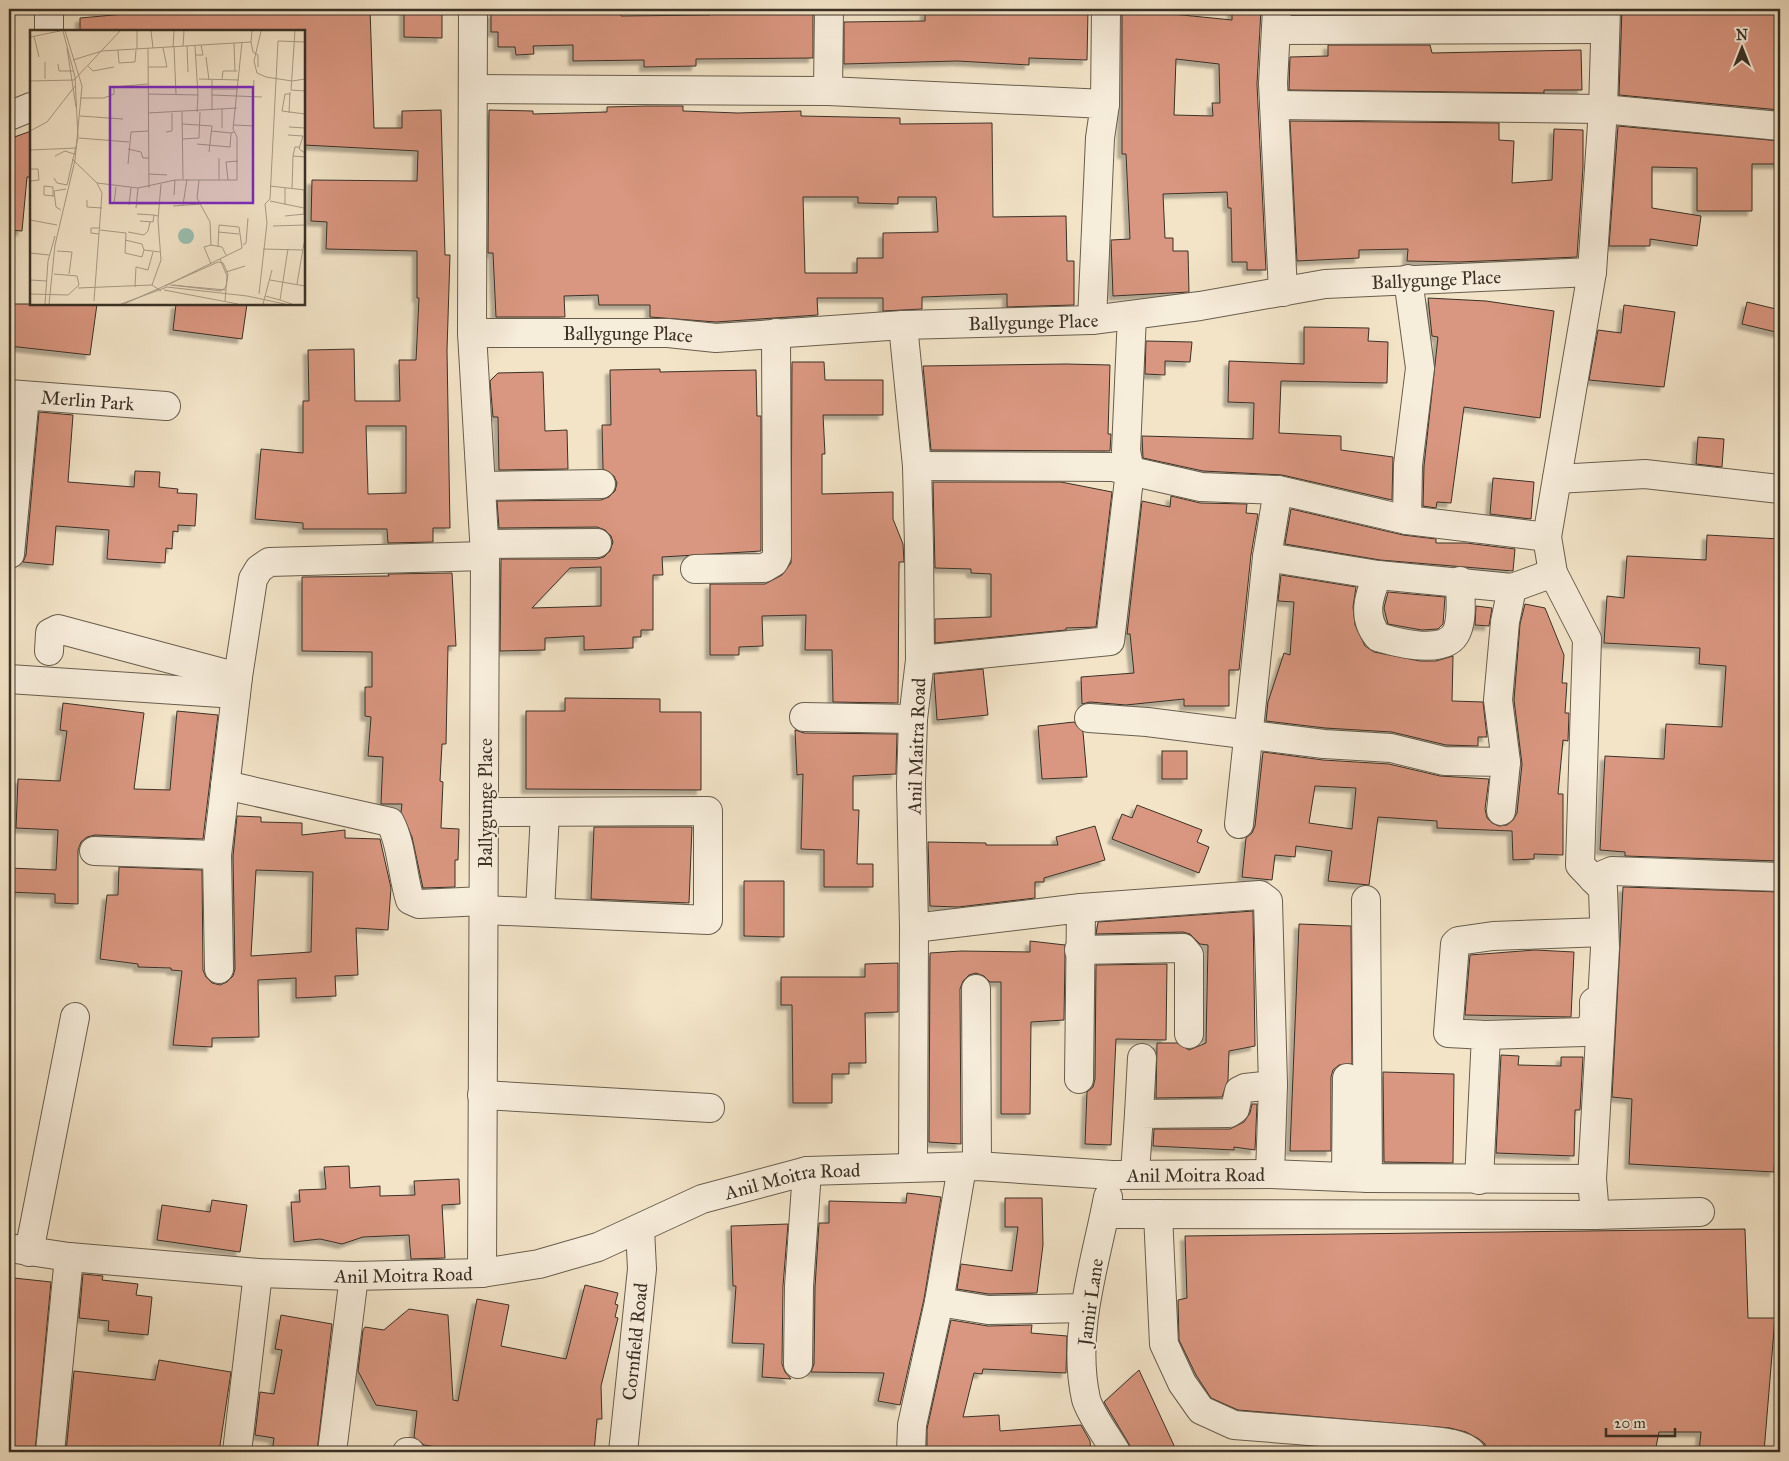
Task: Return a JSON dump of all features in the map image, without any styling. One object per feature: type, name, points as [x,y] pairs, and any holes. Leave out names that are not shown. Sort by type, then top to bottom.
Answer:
[{"type":"street","points":[[50,9],[50,30]]},
{"type":"street","name":"Ballygunge Place","points":[[473,9],[472,332],[485,550],[486,812],[482,1095],[482,1273]]},
{"type":"street","points":[[828,91],[829,9]]},
{"type":"street","points":[[1092,320],[1100,138],[1105,104],[1106,9]]},
{"type":"street","points":[[1283,292],[1274,105],[1276,20],[1605,19],[1603,109],[1592,272],[1547,537],[1553,573],[1588,639],[1580,865],[1603,889],[1594,1015],[1591,1028],[1584,1032],[1486,1035],[1448,1033],[1456,942],[1493,936],[1599,932]]},
{"type":"street","points":[[474,88],[828,91],[1105,104]]},
{"type":"street","points":[[1274,105],[1603,109],[1780,126]]},
{"type":"street","points":[[9,116],[30,107]]},
{"type":"street","name":"Ballygunge Place","points":[[472,332],[668,333],[716,338],[903,325],[1092,320],[1325,284],[1592,272]]},
{"type":"street","points":[[1407,520],[1408,465],[1420,368],[1408,279]]},
{"type":"street","points":[[920,660],[1110,641],[1130,471],[1126,451],[1132,315]]},
{"type":"street","name":"Anil Maitra Road","points":[[903,325],[917,466],[920,660],[913,719],[911,784],[914,928],[913,1167]]},
{"type":"street","points":[[695,569],[764,568],[774,562],[778,556],[776,333]]},
{"type":"street","points":[[10,554],[17,395]]},
{"type":"street","name":"Merlin Park","points":[[17,395],[166,406]]},
{"type":"street","points":[[917,466],[1113,467],[1201,487],[1278,490],[1407,520],[1547,537]]},
{"type":"street","points":[[1557,479],[1645,474],[1780,489]]},
{"type":"street","points":[[482,486],[600,484]]},
{"type":"street","points":[[1239,824],[1267,557],[1278,490]]},
{"type":"street","points":[[219,969],[217,855],[237,686],[253,579],[259,569],[269,562],[597,543]]},
{"type":"street","points":[[1267,557],[1378,575],[1460,581],[1512,588],[1553,573]]},
{"type":"street","points":[[1378,575],[1369,594],[1367,610],[1370,627],[1378,637],[1422,645],[1438,645],[1451,640],[1457,631],[1460,612],[1460,581]]},
{"type":"street","points":[[1501,811],[1506,762],[1498,700],[1505,622],[1512,588]]},
{"type":"street","points":[[49,652],[50,633],[58,629],[237,686]]},
{"type":"street","points":[[9,679],[237,686]]},
{"type":"street","points":[[804,717],[913,719]]},
{"type":"street","points":[[1089,718],[1147,722],[1324,744],[1391,748],[1444,761],[1506,762]]},
{"type":"street","points":[[225,785],[390,822],[396,832],[403,878],[410,900],[419,904],[484,905],[540,911],[708,920],[708,811],[486,812]]},
{"type":"street","points":[[540,911],[545,812]]},
{"type":"street","points":[[94,851],[217,855]]},
{"type":"street","points":[[1593,879],[1612,871],[1780,877]]},
{"type":"street","points":[[914,928],[1080,908],[1260,895],[1268,901],[1273,1085],[1270,1174]]},
{"type":"street","points":[[1357,1178],[1366,900]]},
{"type":"street","points":[[1079,1079],[1080,908]]},
{"type":"street","points":[[1595,1215],[1592,1179],[1599,932]]},
{"type":"street","points":[[1080,950],[1183,948],[1188,955],[1188,1034]]},
{"type":"street","points":[[911,1452],[912,1425],[970,1167],[976,989]]},
{"type":"street","points":[[19,1250],[75,1017]]},
{"type":"street","points":[[1479,1180],[1486,1035]]},
{"type":"street","name":"Jamir Lane","points":[[1116,1452],[1086,1400],[1082,1357],[1085,1308],[1105,1214],[1124,1174],[1139,1114],[1142,1058]]},
{"type":"street","points":[[1347,1078],[1357,1178]]},
{"type":"street","points":[[1139,1114],[1229,1113],[1235,1109],[1239,1091],[1245,1088],[1273,1085]]},
{"type":"street","points":[[482,1095],[710,1108]]},
{"type":"street","name":"Anil Moitra Road","points":[[19,1250],[69,1257],[258,1272],[354,1276],[482,1273],[539,1264],[598,1247],[702,1199],[807,1171],[970,1167],[1124,1174],[1270,1174],[1357,1178],[1479,1180],[1592,1179]]},
{"type":"street","points":[[798,1364],[800,1286],[807,1171]]},
{"type":"street","points":[[1105,1214],[1595,1215],[1700,1212]]},
{"type":"street","points":[[1158,1214],[1164,1344],[1182,1383],[1201,1410],[1234,1425],[1423,1440],[1451,1444],[1466,1448],[1471,1452]]},
{"type":"street","name":"Cornfield Road","points":[[623,1452],[642,1270],[640,1229]]},
{"type":"street","points":[[50,1452],[69,1257]]},
{"type":"street","points":[[237,1452],[258,1272]]},
{"type":"street","points":[[332,1452],[354,1276]]},
{"type":"street","points":[[940,1302],[988,1310],[1085,1308]]},
{"type":"building","points":[[135,9],[370,9],[374,128],[402,128],[402,111],[441,110],[445,255],[450,255],[447,350],[450,528],[433,528],[433,542],[388,543],[387,529],[303,529],[303,523],[255,519],[261,449],[303,453],[303,401],[309,401],[308,350],[354,349],[355,401],[400,401],[399,360],[416,360],[419,298],[417,298],[417,251],[326,249],[327,222],[311,221],[312,180],[417,181],[418,151],[305,145],[305,30],[80,30],[80,18],[136,13]],"holes":[[[366,426],[406,426],[406,493],[368,494]]]},
{"type":"building","points":[[404,9],[442,9],[442,38],[404,37]]},
{"type":"building","points":[[495,9],[621,9],[621,16],[710,15],[710,9],[813,9],[813,58],[696,59],[696,66],[644,67],[644,60],[573,61],[573,45],[533,46],[534,54],[516,55],[515,47],[498,47],[498,32],[491,32],[491,13],[495,13]]},
{"type":"building","points":[[996,9],[996,13],[1033,12],[1033,9],[1088,9],[1087,60],[1029,58],[1029,65],[957,61],[844,64],[844,22],[925,21],[925,11]]},
{"type":"building","points":[[1122,9],[1232,20],[1232,9],[1261,9],[1257,84],[1266,270],[1247,270],[1247,262],[1232,262],[1231,208],[1228,208],[1227,192],[1163,194],[1165,238],[1173,238],[1173,251],[1188,251],[1189,292],[1113,296],[1111,240],[1130,239],[1126,154],[1122,154]],"holes":[[[1176,59],[1219,64],[1220,103],[1212,103],[1213,116],[1174,115]]]},
{"type":"building","points":[[1328,9],[1430,9],[1430,14],[1328,14]]},
{"type":"building","points":[[1622,9],[1780,9],[1780,110],[1619,95]]},
{"type":"building","points":[[1328,45],[1430,45],[1432,53],[1581,50],[1582,90],[1544,90],[1544,93],[1289,90],[1290,57],[1328,56]]},
{"type":"building","points":[[683,106],[683,111],[738,113],[801,111],[801,116],[900,118],[900,124],[992,123],[993,217],[1066,216],[1067,261],[1074,261],[1074,305],[1007,307],[1007,294],[922,297],[922,309],[883,311],[883,298],[817,298],[818,315],[716,322],[650,317],[650,305],[599,305],[598,295],[564,296],[565,317],[496,317],[493,253],[488,253],[489,110],[533,111],[533,114],[607,112],[607,107]],"holes":[[[803,197],[858,197],[858,203],[898,204],[898,197],[936,197],[938,232],[883,233],[883,258],[857,258],[857,273],[805,273]]]},
{"type":"building","points":[[1290,121],[1499,123],[1499,140],[1514,141],[1512,183],[1552,180],[1554,129],[1583,130],[1583,167],[1577,257],[1459,262],[1407,261],[1408,249],[1359,250],[1359,258],[1297,261]]},
{"type":"building","points":[[1618,126],[1780,141],[1780,164],[1752,164],[1752,211],[1697,211],[1697,168],[1652,167],[1652,208],[1701,216],[1697,246],[1650,239],[1650,246],[1609,246]]},
{"type":"building","points":[[30,131],[30,177],[27,177],[22,231],[9,230],[9,139]]},
{"type":"building","points":[[1428,298],[1486,301],[1554,311],[1540,418],[1464,407],[1451,503],[1437,502],[1436,508],[1423,506],[1424,466],[1438,337],[1432,336]]},
{"type":"building","points":[[1747,302],[1780,310],[1780,333],[1742,324]]},
{"type":"building","points":[[9,304],[97,305],[90,355],[9,346]]},
{"type":"building","points":[[176,305],[247,305],[242,339],[173,330]]},
{"type":"building","points":[[1624,305],[1675,312],[1664,387],[1589,380],[1598,330],[1621,333]]},
{"type":"building","points":[[1304,327],[1369,328],[1368,341],[1388,342],[1387,383],[1281,381],[1279,433],[1341,436],[1341,450],[1393,457],[1392,500],[1282,475],[1203,471],[1143,458],[1142,436],[1253,439],[1254,403],[1228,402],[1229,361],[1304,364]]},
{"type":"building","points":[[1146,341],[1192,342],[1190,362],[1165,361],[1165,375],[1145,374]]},
{"type":"building","points":[[792,362],[824,362],[825,380],[883,380],[883,415],[823,415],[825,454],[822,454],[822,494],[893,492],[893,519],[903,544],[904,562],[899,562],[898,703],[833,702],[832,650],[805,650],[806,615],[762,616],[763,646],[739,647],[739,655],[710,655],[710,584],[765,584],[782,575],[791,563]]},
{"type":"building","points":[[1110,365],[1108,434],[1111,434],[1110,451],[931,450],[923,366]]},
{"type":"building","points":[[660,369],[660,372],[756,370],[757,416],[761,416],[761,551],[662,557],[663,575],[653,575],[653,630],[641,630],[641,637],[633,637],[633,648],[584,650],[584,636],[545,638],[545,650],[500,651],[501,559],[597,559],[604,557],[610,551],[613,542],[611,536],[605,530],[597,527],[499,528],[497,501],[601,500],[609,497],[615,491],[617,483],[614,476],[603,469],[602,425],[611,425],[610,370]],"holes":[[[601,567],[601,606],[532,608],[570,568]]]},
{"type":"building","points":[[543,372],[545,431],[567,430],[568,469],[499,470],[498,417],[493,417],[490,381],[498,373]]},
{"type":"building","points":[[39,412],[73,415],[68,482],[134,487],[135,471],[160,472],[159,487],[178,489],[177,493],[197,494],[195,526],[178,525],[178,532],[173,531],[172,549],[166,548],[165,563],[107,559],[109,530],[56,526],[53,565],[23,562],[26,555]]},
{"type":"building","points":[[1698,437],[1724,439],[1722,467],[1696,464]]},
{"type":"building","points":[[1493,478],[1534,482],[1531,519],[1490,514]]},
{"type":"building","points":[[933,482],[1061,482],[1112,492],[1096,627],[1066,628],[1066,630],[935,643],[935,619],[991,617],[991,574],[971,573],[971,569],[935,568]]},
{"type":"building","points":[[1171,496],[1200,503],[1247,504],[1246,513],[1258,514],[1251,555],[1239,670],[1229,670],[1229,706],[1184,706],[1184,699],[1126,705],[1090,702],[1082,704],[1081,677],[1134,673],[1130,634],[1127,634],[1142,501],[1170,507]]},
{"type":"building","points":[[1291,509],[1403,535],[1436,539],[1436,543],[1466,543],[1515,549],[1513,571],[1380,560],[1285,544]]},
{"type":"building","points":[[1707,535],[1780,539],[1780,861],[1625,856],[1625,852],[1600,850],[1605,756],[1664,759],[1666,724],[1722,727],[1726,666],[1699,664],[1700,648],[1604,643],[1607,596],[1624,598],[1627,556],[1706,560]]},
{"type":"building","points":[[452,573],[456,646],[448,646],[446,744],[442,744],[440,781],[443,782],[441,828],[459,829],[458,860],[455,860],[455,887],[423,888],[412,837],[401,812],[402,804],[381,804],[383,757],[368,756],[371,717],[365,716],[365,687],[372,687],[372,652],[302,651],[302,577]]},
{"type":"building","points":[[1281,575],[1356,587],[1353,607],[1355,625],[1365,646],[1374,652],[1420,661],[1436,661],[1453,656],[1452,701],[1483,702],[1487,737],[1478,737],[1478,746],[1446,745],[1392,732],[1325,728],[1266,721],[1268,702],[1284,653],[1290,655],[1294,602],[1278,601]]},
{"type":"building","points":[[1388,592],[1445,597],[1443,624],[1438,629],[1422,630],[1388,624],[1384,608]]},
{"type":"building","points":[[1525,604],[1545,608],[1564,655],[1562,683],[1567,683],[1565,713],[1569,713],[1568,741],[1563,740],[1558,794],[1563,794],[1563,855],[1534,854],[1534,859],[1513,860],[1512,831],[1437,828],[1437,821],[1378,817],[1369,885],[1328,881],[1332,851],[1296,846],[1295,857],[1275,855],[1272,880],[1242,877],[1246,838],[1252,833],[1255,826],[1263,752],[1323,760],[1389,764],[1440,776],[1489,779],[1485,809],[1487,818],[1499,826],[1507,825],[1513,820],[1517,813],[1522,764],[1514,700],[1520,624]],"holes":[[[1315,786],[1356,788],[1352,829],[1309,823]]]},
{"type":"building","points":[[1476,606],[1492,608],[1489,626],[1475,625]]},
{"type":"building","points":[[983,669],[988,715],[937,720],[934,674]]},
{"type":"building","points":[[565,698],[660,699],[660,712],[701,712],[701,790],[526,789],[526,711],[565,711]]},
{"type":"building","points":[[63,703],[144,713],[134,789],[170,790],[177,711],[218,715],[203,839],[95,835],[87,837],[81,842],[78,850],[78,904],[55,903],[55,894],[9,892],[9,868],[56,870],[58,830],[16,828],[18,779],[60,781],[67,731],[60,730]]},
{"type":"building","points":[[1074,722],[1083,732],[1087,777],[1042,779],[1038,726]]},
{"type":"building","points":[[795,730],[804,733],[897,734],[896,774],[853,776],[853,810],[859,810],[857,864],[873,864],[873,887],[824,887],[824,850],[801,849],[803,774],[797,775]]},
{"type":"building","points":[[1162,751],[1187,751],[1187,779],[1162,779]]},
{"type":"building","points":[[1137,805],[1202,830],[1197,842],[1209,847],[1199,873],[1112,839],[1122,814],[1132,818]]},
{"type":"building","points":[[237,816],[261,817],[261,822],[302,823],[302,835],[345,830],[345,838],[380,839],[391,888],[388,930],[356,928],[358,975],[335,976],[336,996],[296,998],[296,978],[258,980],[259,1037],[212,1038],[212,1047],[173,1045],[182,971],[171,970],[171,968],[138,967],[138,964],[100,959],[107,895],[118,895],[119,867],[202,870],[203,970],[206,977],[212,983],[220,985],[227,982],[233,976],[235,969],[233,856]],"holes":[[[256,870],[313,872],[311,952],[251,956]]]},
{"type":"building","points":[[1095,826],[1105,860],[1044,878],[1044,882],[1035,882],[1035,898],[958,907],[930,906],[928,842],[986,843],[986,845],[1058,845],[1056,837]]},
{"type":"building","points":[[594,827],[692,827],[689,903],[591,899]]},
{"type":"building","points":[[744,881],[784,881],[784,937],[744,936]]},
{"type":"building","points":[[1623,887],[1780,892],[1780,1061],[1774,1172],[1629,1164],[1632,1099],[1612,1097]]},
{"type":"building","points":[[1253,911],[1255,1046],[1229,1051],[1228,1080],[1222,1097],[1156,1098],[1157,1043],[1177,1043],[1189,1050],[1206,1043],[1208,945],[1200,944],[1190,934],[1183,932],[1096,934],[1098,922]]},
{"type":"building","points":[[1299,924],[1351,926],[1352,1064],[1339,1065],[1333,1070],[1331,1077],[1331,1151],[1290,1151]]},
{"type":"building","points":[[1030,941],[1065,945],[1065,956],[1064,1020],[1031,1022],[1030,1114],[1001,1114],[1001,982],[990,982],[984,976],[976,973],[969,975],[963,981],[960,989],[961,1144],[929,1142],[930,953],[961,951],[1030,952]]},
{"type":"building","points":[[1535,950],[1574,952],[1571,1017],[1465,1015],[1470,955]]},
{"type":"building","points":[[898,963],[898,1012],[865,1013],[866,1063],[849,1063],[849,1074],[832,1074],[832,1103],[793,1103],[792,1005],[781,1005],[781,977],[865,977],[865,964]]},
{"type":"building","points":[[1167,964],[1166,1040],[1116,1039],[1111,1145],[1085,1144],[1087,1092],[1093,1087],[1095,1079],[1096,965]]},
{"type":"building","points":[[1501,1055],[1519,1056],[1518,1065],[1561,1066],[1561,1057],[1583,1057],[1580,1110],[1575,1110],[1574,1156],[1496,1153]]},
{"type":"building","points":[[1383,1072],[1454,1074],[1453,1163],[1384,1162]]},
{"type":"building","points":[[1252,1104],[1257,1104],[1255,1150],[1234,1147],[1234,1150],[1153,1146],[1154,1129],[1230,1129],[1244,1122],[1250,1113]]},
{"type":"building","points":[[349,1166],[350,1188],[380,1186],[380,1196],[415,1195],[414,1181],[459,1179],[460,1204],[442,1205],[445,1258],[411,1259],[409,1235],[363,1237],[342,1244],[320,1239],[294,1242],[291,1202],[300,1202],[299,1190],[326,1189],[324,1167]]},
{"type":"building","points":[[907,1193],[941,1197],[924,1299],[900,1405],[878,1401],[884,1373],[811,1372],[814,1364],[815,1287],[819,1223],[829,1223],[829,1201],[906,1203]]},
{"type":"building","points":[[1005,1198],[1042,1198],[1043,1245],[1037,1293],[989,1294],[957,1289],[961,1264],[1012,1271],[1018,1227],[1005,1227]]},
{"type":"building","points":[[212,1200],[247,1205],[240,1252],[157,1240],[162,1205],[210,1212]]},
{"type":"building","points":[[788,1224],[783,1286],[782,1364],[785,1372],[791,1379],[762,1377],[764,1344],[732,1343],[736,1286],[733,1286],[731,1226]]},
{"type":"building","points":[[1745,1229],[1748,1318],[1775,1318],[1764,1452],[1699,1452],[1701,1432],[1659,1432],[1655,1452],[1487,1452],[1485,1444],[1479,1439],[1466,1432],[1450,1428],[1238,1410],[1211,1398],[1196,1375],[1179,1340],[1178,1300],[1187,1298],[1185,1236]]},
{"type":"building","points":[[83,1274],[103,1276],[102,1280],[138,1284],[136,1295],[152,1297],[148,1335],[108,1331],[109,1321],[79,1318]]},
{"type":"building","points":[[14,1278],[51,1282],[35,1452],[9,1452],[9,1343]]},
{"type":"building","points":[[585,1285],[618,1293],[615,1304],[618,1305],[615,1317],[618,1318],[601,1386],[602,1419],[597,1419],[594,1452],[471,1452],[424,1445],[414,1437],[417,1411],[376,1405],[358,1371],[363,1330],[365,1327],[384,1330],[409,1309],[448,1315],[453,1400],[458,1401],[477,1299],[509,1305],[501,1346],[566,1359]]},
{"type":"building","points":[[281,1315],[332,1324],[317,1452],[272,1452],[274,1438],[255,1435],[260,1392],[274,1394],[282,1350],[275,1349]]},
{"type":"building","points":[[951,1320],[988,1326],[1032,1325],[1031,1333],[1067,1336],[1066,1373],[983,1369],[982,1374],[974,1373],[963,1417],[999,1415],[1000,1431],[1081,1425],[1090,1441],[1091,1452],[927,1452],[927,1429]]},
{"type":"building","points":[[159,1360],[231,1372],[219,1452],[66,1452],[74,1371],[155,1380]]},
{"type":"building","points":[[1139,1370],[1177,1452],[1132,1452],[1104,1402]]}]
